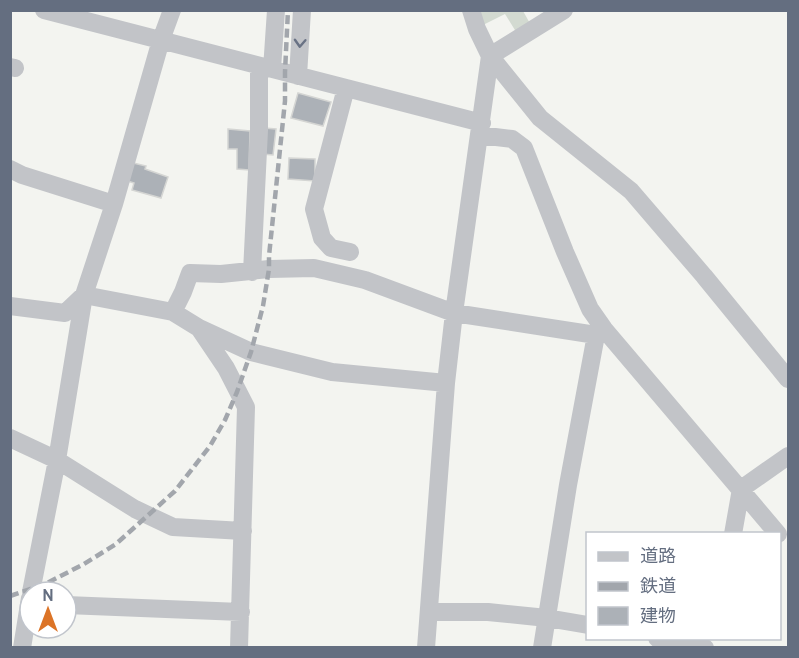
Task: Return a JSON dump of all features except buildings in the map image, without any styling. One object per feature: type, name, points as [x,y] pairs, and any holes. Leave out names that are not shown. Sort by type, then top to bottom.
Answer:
[{"type":"street","points":[[44,10],[346,88],[512,139],[524,148],[565,252],[600,332],[741,489],[777,532]]},
{"type":"street","points":[[34,580],[57,460],[84,295],[114,204],[161,40],[172,10]]},
{"type":"street","points":[[252,272],[259,130],[266,67],[276,10]]},
{"type":"street","points":[[298,76],[302,10]]},
{"type":"street","points":[[471,10],[490,56],[540,118],[631,191],[789,379]]},
{"type":"street","points":[[490,56],[564,10]]},
{"type":"street","points":[[426,648],[446,384],[490,56]]},
{"type":"street","points":[[346,88],[314,209],[322,238],[331,248],[350,252]]},
{"type":"street","points":[[10,169],[22,175],[114,204]]},
{"type":"street","points":[[173,312],[190,273],[221,274],[269,269],[314,268],[365,280],[454,313],[600,332]]},
{"type":"street","points":[[10,306],[65,313],[84,295]]},
{"type":"street","points":[[84,295],[173,312],[199,328],[251,352],[332,372],[446,384]]},
{"type":"street","points":[[199,328],[226,369],[246,407],[239,648]]},
{"type":"street","points":[[542,648],[568,485],[600,332]]},
{"type":"street","points":[[10,438],[57,460],[135,509],[173,527],[243,531]]},
{"type":"street","points":[[733,532],[741,489],[789,456]]},
{"type":"street","points":[[78,605],[241,612]]},
{"type":"street","points":[[429,612],[489,612],[547,618],[586,626]]},
{"type":"street","points":[[662,640],[705,648]]},
{"type":"shaded area","points":[[476,11],[523,11],[532,27],[518,35],[505,14],[481,26]]},
{"type":"railway","points":[[10,596],[45,584],[116,544],[175,491],[210,446],[225,420],[251,352],[263,306],[269,269],[285,101],[288,10]]}]
